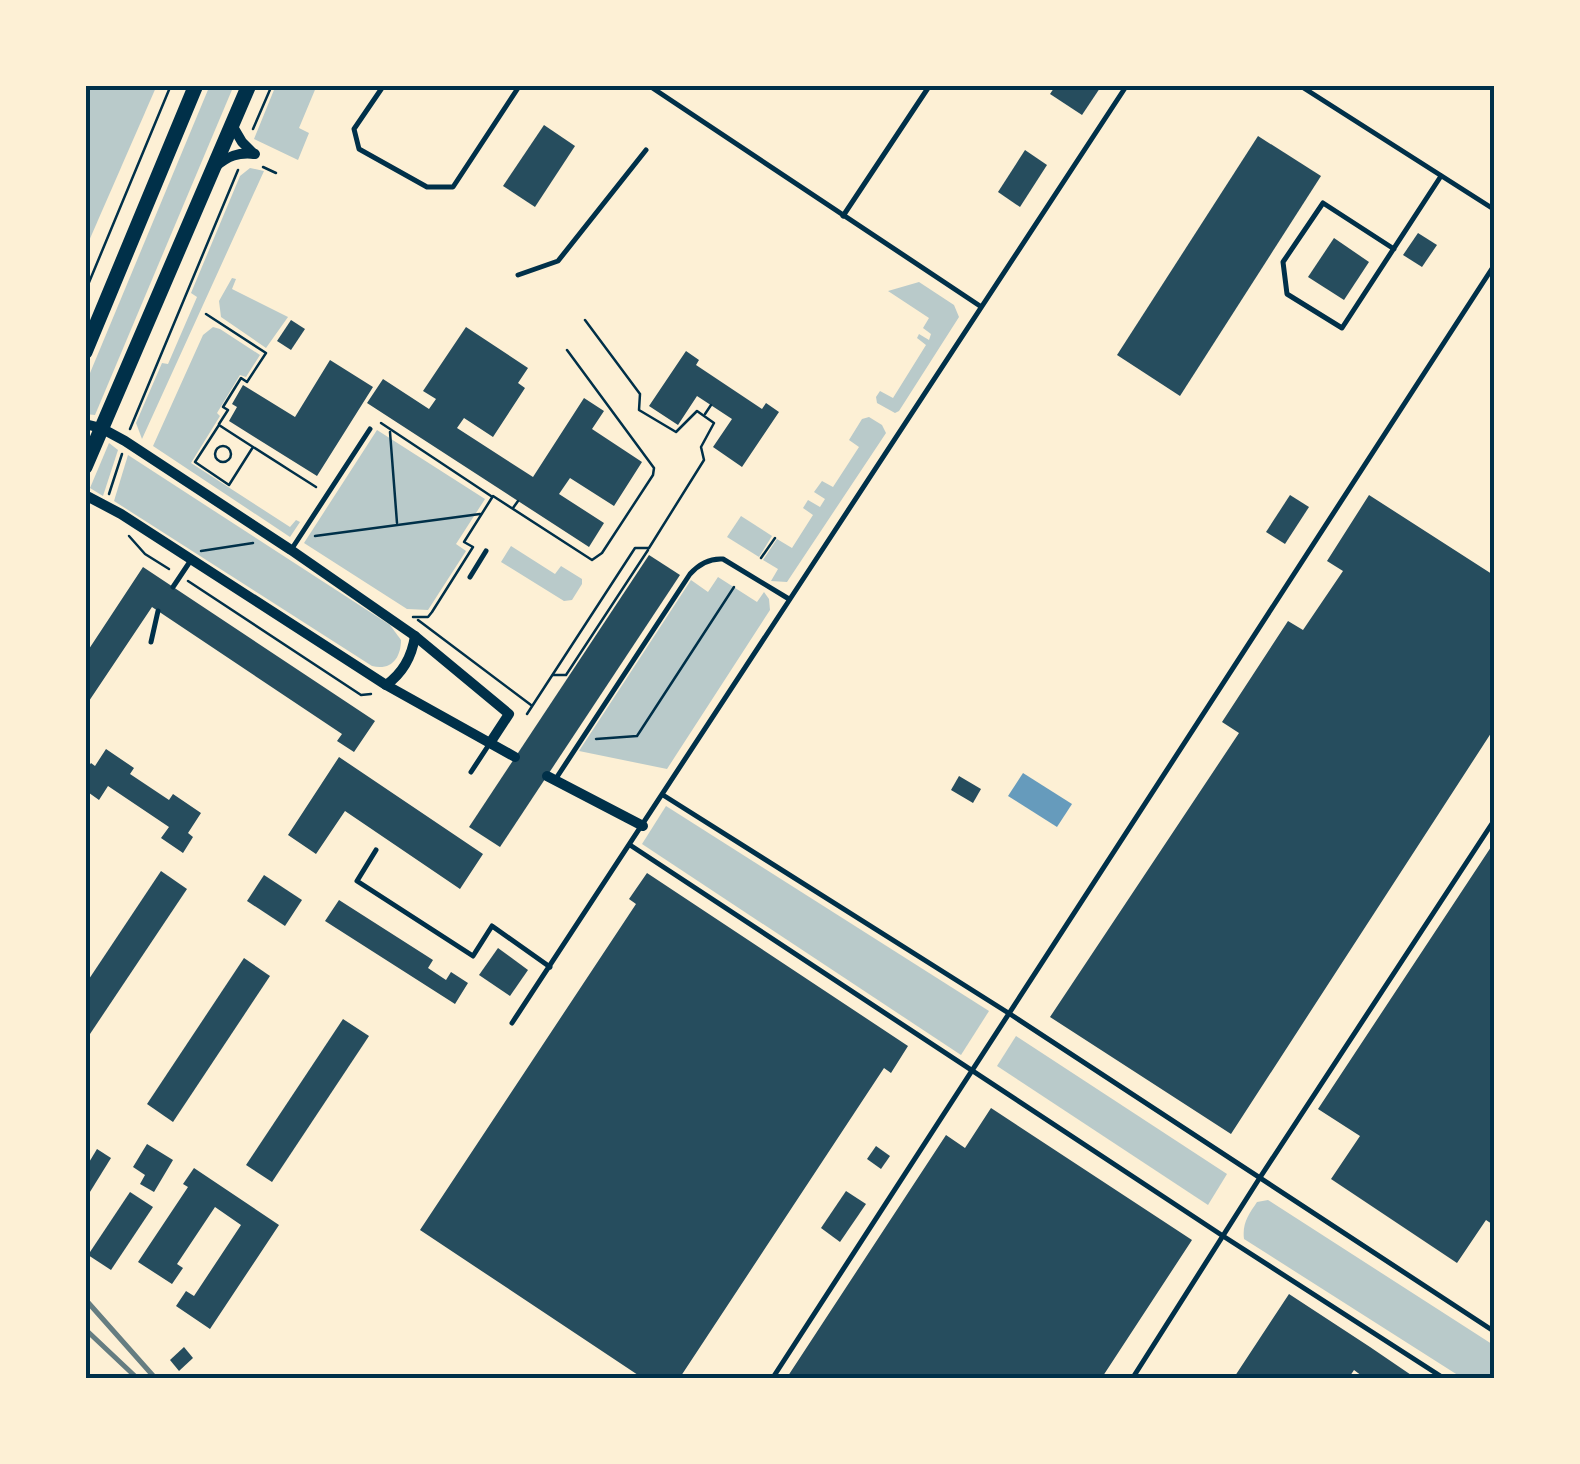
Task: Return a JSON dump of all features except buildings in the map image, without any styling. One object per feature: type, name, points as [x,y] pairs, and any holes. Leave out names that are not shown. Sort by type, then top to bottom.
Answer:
[{"type":"main road","points":[[85,352],[196,85]]},
{"type":"main road","points":[[85,467],[93,426],[249,85]]},
{"type":"street","points":[[232,124],[254,158]]},
{"type":"street","points":[[214,168],[242,153],[254,158]]},
{"type":"street","points":[[93,426],[291,550],[415,636],[509,714],[490,744]]},
{"type":"street","points":[[85,495],[193,556],[381,689],[515,757]]},
{"type":"street","points":[[381,689],[405,665],[415,636]]},
{"type":"street","points":[[551,778],[643,826]]},
{"type":"lane","points":[[384,85],[354,129],[359,149],[427,187],[453,187],[520,85]]},
{"type":"lane","points":[[648,85],[980,306]]},
{"type":"lane","points":[[843,216],[930,85]]},
{"type":"lane","points":[[512,1024],[1127,85]]},
{"type":"lane","points":[[1300,85],[1495,210]]},
{"type":"lane","points":[[518,275],[558,262],[646,150]]},
{"type":"lane","points":[[1394,248],[1323,202],[1283,262],[1287,294],[1342,328],[1441,176]]},
{"type":"lane","points":[[772,1379],[1495,264]]},
{"type":"lane","points":[[291,550],[370,429]]},
{"type":"lane","points":[[470,578],[486,552]]},
{"type":"lane","points":[[173,587],[193,556]]},
{"type":"lane","points":[[551,778],[581,740],[698,565],[723,559],[789,600]]},
{"type":"lane","points":[[151,642],[158,611]]},
{"type":"lane","points":[[472,772],[490,744]]},
{"type":"lane","points":[[662,795],[1010,1014],[1495,1332]]},
{"type":"lane","points":[[1132,1379],[1495,820]]},
{"type":"lane","points":[[630,845],[1445,1379]]},
{"type":"lane","points":[[376,850],[357,881],[472,956],[492,926],[550,967]]},
{"type":"path","points":[[85,292],[171,85]]},
{"type":"path","points":[[130,429],[238,169],[254,158],[259,145],[248,140],[272,85]]},
{"type":"path","points":[[254,158],[276,173]]},
{"type":"path","points":[[206,314],[266,352],[247,382],[241,378],[223,407],[228,410],[195,462],[229,484],[253,447]]},
{"type":"path","points":[[552,675],[566,675],[649,548],[704,460],[701,447],[714,422],[697,411],[676,432],[639,410],[640,394],[585,320]]},
{"type":"path","points":[[377,421],[592,560],[602,554],[653,476],[654,468],[567,350]]},
{"type":"path","points":[[704,416],[711,405]]},
{"type":"path","points":[[219,425],[322,491]]},
{"type":"path","points":[[390,429],[397,525]]},
{"type":"path","points":[[206,444],[216,450]]},
{"type":"path","points":[[108,498],[122,452]]},
{"type":"path","points":[[411,616],[428,617],[432,612],[472,547],[464,542],[492,496]]},
{"type":"path","points":[[512,509],[518,501]]},
{"type":"path","points":[[308,537],[482,514]]},
{"type":"path","points":[[126,534],[146,554],[361,695],[381,689]]},
{"type":"path","points":[[761,558],[775,538]]},
{"type":"path","points":[[193,556],[262,542]]},
{"type":"path","points":[[527,714],[635,548],[649,548]]},
{"type":"path","points":[[610,586],[620,592]]},
{"type":"path","points":[[581,740],[637,736],[734,587]]},
{"type":"path","points":[[425,624],[532,706]]},
{"type":"path","points":[[576,637],[586,644]]},
{"type":"shaded area","points":[[85,85],[157,85],[85,250]]},
{"type":"shaded area","points":[[210,85],[234,85],[95,415],[85,414],[85,385]]},
{"type":"shaded area","points":[[276,85],[317,85],[299,128],[309,133],[298,160],[254,139]]},
{"type":"shaded area","points":[[250,168],[264,171],[142,439],[136,423],[162,363],[168,364],[197,297],[191,293],[240,176]]},
{"type":"shaded area","points":[[232,278],[236,279],[232,289],[288,317],[266,348],[221,317],[219,301]]},
{"type":"shaded area","points":[[919,282],[954,305],[959,317],[895,413],[877,403],[876,397],[880,391],[893,398],[926,345],[917,338],[919,334],[929,340],[931,334],[923,328],[929,318],[888,291]]},
{"type":"shaded area","points":[[213,327],[260,355],[246,377],[240,375],[191,463],[290,527],[296,520],[300,522],[290,537],[153,446],[203,335]]},
{"type":"shaded area","points":[[869,417],[882,425],[886,433],[787,582],[771,581],[778,569],[763,560],[777,539],[792,548],[813,515],[803,508],[808,500],[820,507],[825,499],[814,492],[822,481],[833,487],[859,447],[849,440],[862,419]]},
{"type":"shaded area","points":[[377,430],[485,499],[456,544],[466,551],[428,610],[407,609],[304,543]]},
{"type":"shaded area","points":[[109,443],[118,450],[103,496],[90,488]]},
{"type":"shaded area","points":[[128,455],[390,625],[401,640],[397,657],[385,667],[372,666],[114,501]]},
{"type":"shaded area","points":[[741,516],[772,536],[759,557],[727,537]]},
{"type":"shaded area","points":[[511,546],[555,574],[561,566],[582,579],[572,600],[564,601],[501,562]]},
{"type":"shaded area","points":[[718,577],[757,602],[764,592],[770,610],[667,769],[579,751],[691,580],[708,592]]},
{"type":"shaded area","points":[[666,806],[989,1011],[961,1055],[642,844]]},
{"type":"shaded area","points":[[1016,1036],[1227,1174],[1208,1205],[997,1066]]},
{"type":"shaded area","points":[[1268,1200],[1495,1346],[1495,1379],[1464,1379],[1244,1239],[1251,1211],[1257,1202]]},
{"type":"water","points":[[1023,773],[1072,804],[1057,827],[1008,796]]},
{"type":"railway","points":[[85,1299],[156,1379]]},
{"type":"railway","points":[[85,1329],[138,1379]]}]
